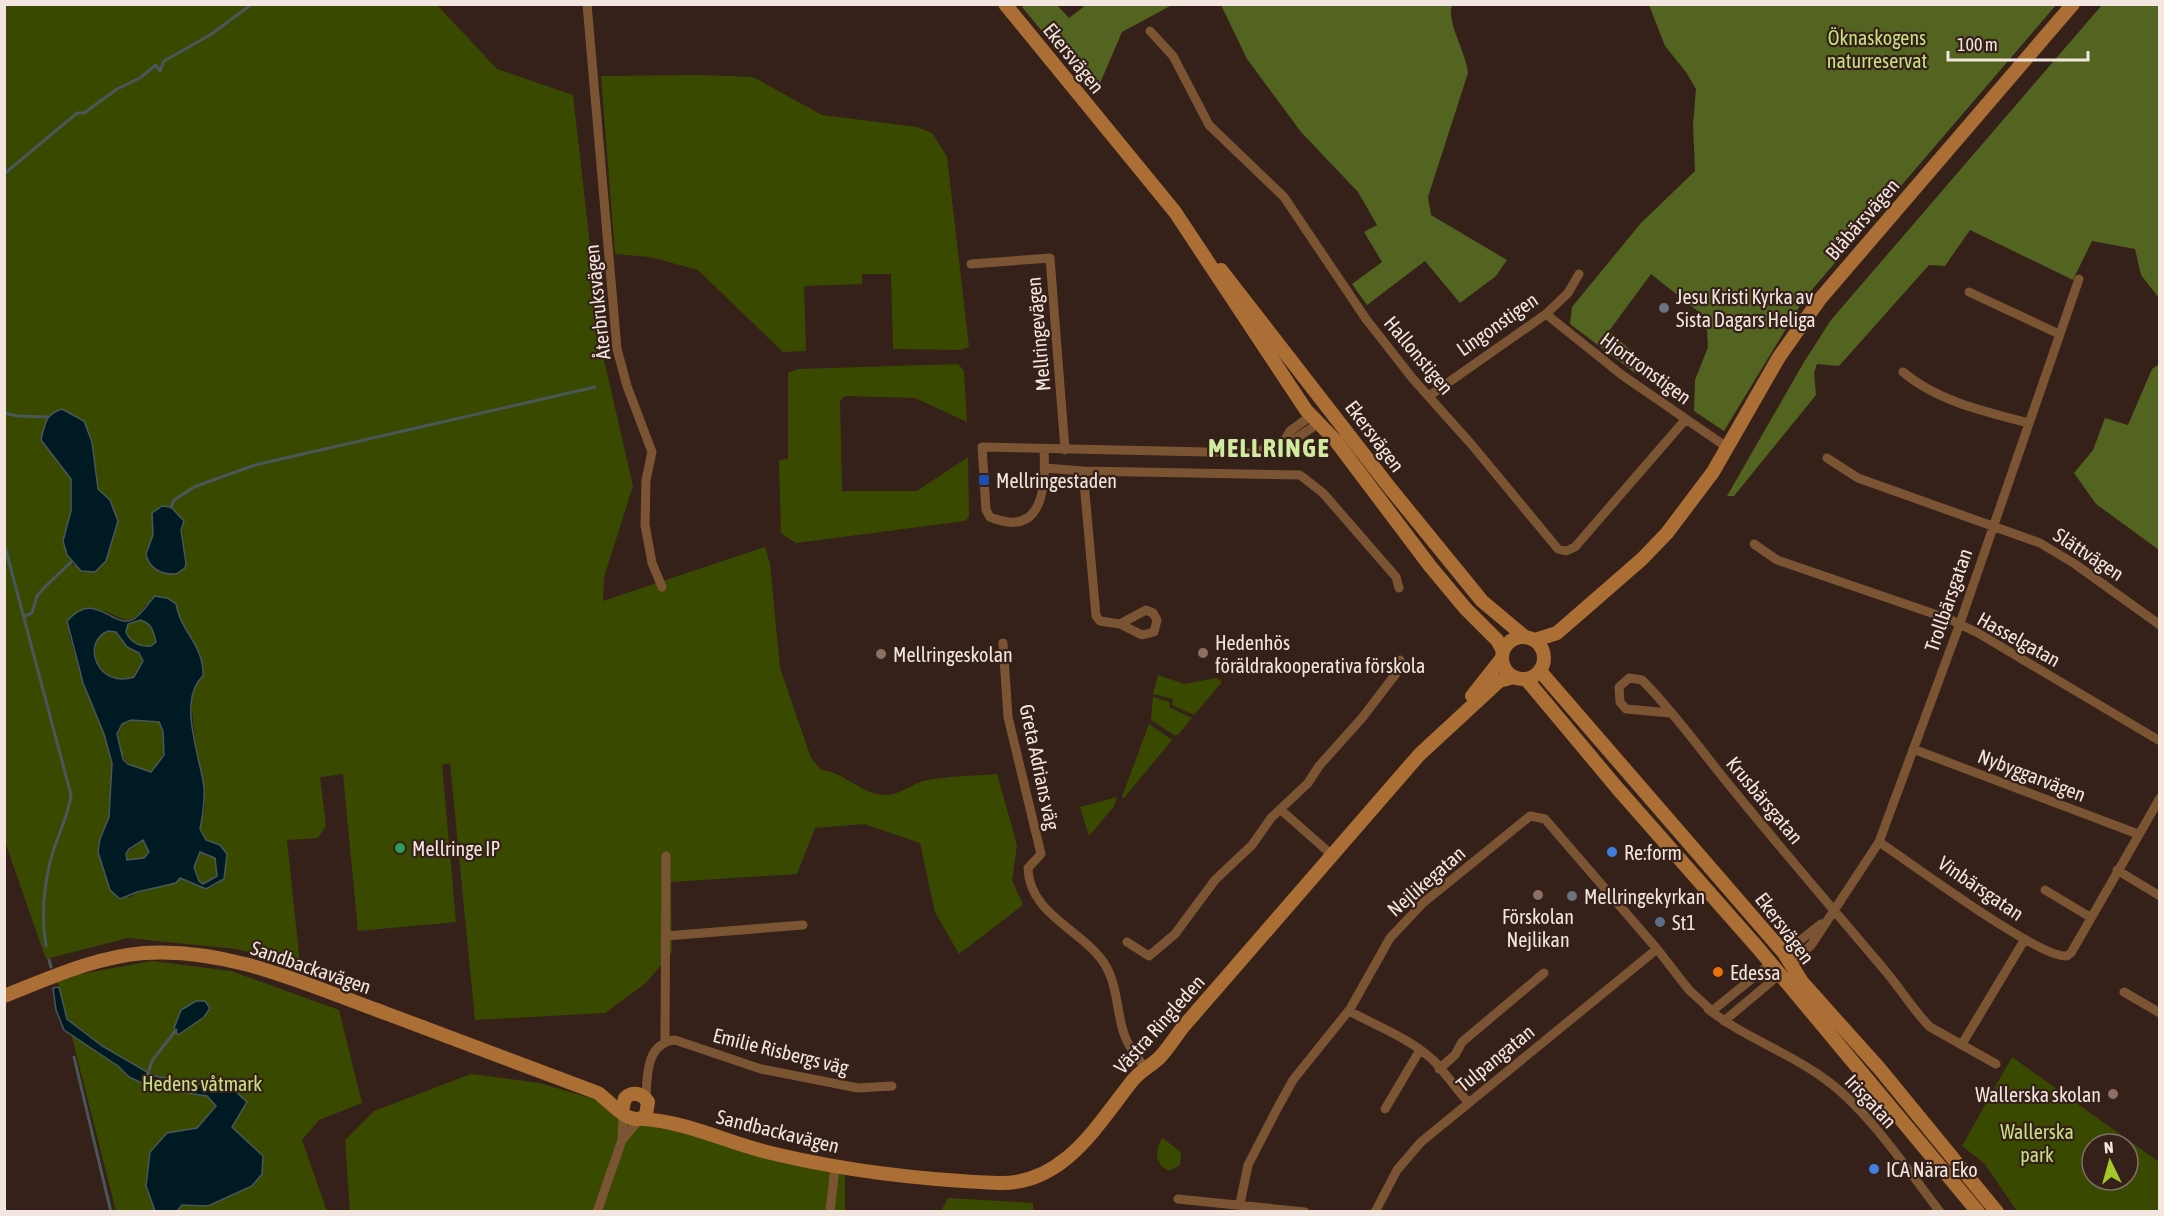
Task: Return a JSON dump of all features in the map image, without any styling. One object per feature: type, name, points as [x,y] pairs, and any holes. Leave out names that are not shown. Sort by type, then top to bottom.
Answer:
[{"type":"main road","name":"Ekersvägen","points":[[1005,4],[1175,212],[1315,419],[1352,461],[1430,566],[1465,608],[1497,640],[1503,654]]},
{"type":"main road","name":"Blåbärsvägen","points":[[1542,666],[1557,633],[1642,559],[1686,511],[1728,448],[1779,357],[1820,299],[2073,4]]},
{"type":"main road","name":"Ekersvägen","points":[[1202,250],[1234,285],[1329,409],[1482,601],[1530,639]]},
{"type":"main road","points":[[1315,419],[1329,409]]},
{"type":"main road","name":"Blåbärsvägen","points":[[1530,639],[1557,633]]},
{"type":"main road","points":[[1530,639],[1542,649],[1542,666],[1520,678],[1506,671],[1503,654],[1510,641],[1530,639]]},
{"type":"main road","name":"Västra Ringleden","points":[[1473,702],[1503,654]]},
{"type":"main road","name":"Ekersvägen","points":[[1542,666],[1788,959],[1802,982],[1879,1068],[1997,1212]]},
{"type":"main road","name":"Ekersvägen","points":[[1520,678],[1775,970],[1978,1212]]},
{"type":"main road","name":"Västra Ringleden","points":[[877,1172],[992,1183],[1018,1183],[1038,1178],[1072,1154],[1108,1115],[1135,1077],[1161,1057],[1332,855],[1434,740],[1473,702],[1499,681],[1520,678]]},
{"type":"main road","name":"Sandbackavägen","points":[[4,996],[76,968],[124,955],[174,952],[210,956],[272,972],[598,1093],[639,1097],[671,1121]]},
{"type":"main road","points":[[1775,970],[1788,959]]},
{"type":"main road","name":"Sandbackavägen","points":[[598,1093],[623,1113]]},
{"type":"main road","points":[[639,1097],[648,1112],[641,1119],[630,1120],[623,1113],[622,1102],[639,1097]]},
{"type":"main road","name":"Sandbackavägen","points":[[641,1119],[671,1121],[739,1145],[835,1167],[877,1172]]},
{"type":"street","name":"Återbruksvägen","points":[[587,4],[617,349],[627,386],[652,452],[646,480],[645,525],[652,563],[662,587]]},
{"type":"street","name":"Hallonstigen","points":[[1150,30],[1173,56],[1209,125],[1284,197],[1366,319],[1558,549],[1566,552],[1575,547],[1685,420]]},
{"type":"street","name":"Mellringevägen","points":[[970,264],[1050,258],[1065,450]]},
{"type":"street","name":"Lingonstigen","points":[[1429,396],[1546,314],[1568,293],[1578,274]]},
{"type":"street","name":"Trollbärsgatan","points":[[1788,959],[1812,944],[1879,842],[1959,626],[2079,279]]},
{"type":"street","points":[[1969,292],[2059,334]]},
{"type":"street","name":"Hjortronstigen","points":[[1546,314],[1627,379],[1728,448]]},
{"type":"street","points":[[1903,372],[1926,389],[1992,413],[2029,423]]},
{"type":"street","points":[[1044,450],[1044,494],[1028,518],[1016,523],[990,517],[986,510],[982,447],[1252,453],[1295,439],[1315,419]]},
{"type":"street","name":"Slättvägen","points":[[1827,458],[1858,478],[1994,525],[2058,553],[2160,625]]},
{"type":"street","points":[[1045,468],[1083,471],[1300,475],[1323,493],[1396,577],[1399,588]]},
{"type":"street","points":[[1083,471],[1096,616],[1108,624],[1120,624]]},
{"type":"street","name":"Hasselgatan","points":[[1754,544],[1777,560],[1949,619],[1959,626],[1978,633],[2160,741]]},
{"type":"street","name":"Greta Adrians väg","points":[[1003,643],[1008,717],[1041,854],[1029,867],[1032,888],[1041,903],[1104,963],[1117,996],[1125,1040],[1146,1070]]},
{"type":"street","points":[[1127,942],[1146,956],[1157,950],[1190,916],[1215,880],[1252,845],[1272,818],[1308,783],[1322,762],[1362,718],[1398,671],[1400,660]]},
{"type":"street","name":"Krusbärsgatan","points":[[1671,713],[1626,709],[1620,702],[1619,687],[1629,678],[1642,680],[1671,713],[1930,1027],[1996,1064]]},
{"type":"street","name":"Nybyggarvägen","points":[[1913,749],[2138,834]]},
{"type":"street","points":[[2045,891],[2090,917],[2160,798]]},
{"type":"street","points":[[1281,810],[1332,855]]},
{"type":"street","name":"Nejlikegatan","points":[[1240,1204],[1248,1164],[1293,1080],[1349,1011],[1390,938],[1404,921],[1530,816],[1545,819],[1657,949],[1697,1000],[1719,1016]]},
{"type":"street","name":"Vinbärsgatan","points":[[1879,842],[1997,923],[2052,954],[2066,956],[2071,953],[2090,917]]},
{"type":"street","points":[[639,1097],[656,1048],[665,1041],[663,1014],[666,856]]},
{"type":"street","points":[[2117,870],[2160,896]]},
{"type":"street","name":"Trollbärsgatan","points":[[1788,959],[1826,920]]},
{"type":"street","points":[[666,936],[803,925]]},
{"type":"street","points":[[1962,1044],[2025,939]]},
{"type":"street","name":"Tulpangatan","points":[[1375,1212],[1404,1161],[1421,1142],[1657,949]]},
{"type":"street","points":[[1719,1016],[1775,970]]},
{"type":"street","points":[[1719,1016],[1775,970]]},
{"type":"street","points":[[1439,1069],[1455,1055],[1462,1042],[1544,973]]},
{"type":"street","points":[[2124,992],[2160,1013]]},
{"type":"street","points":[[1349,1011],[1399,1035],[1420,1050],[1435,1062],[1468,1102]]},
{"type":"street","name":"Irisgatan","points":[[1719,1016],[1751,1039],[1803,1065],[1845,1095],[1940,1212]]},
{"type":"street","name":"Emilie Risbergs väg","points":[[665,1041],[675,1040],[760,1069],[858,1088],[891,1086]]},
{"type":"street","points":[[1385,1109],[1420,1050]]},
{"type":"street","points":[[597,1212],[622,1140],[623,1113]]},
{"type":"street","points":[[622,1140],[641,1119]]},
{"type":"street","points":[[831,1212],[835,1167]]},
{"type":"street","points":[[1178,1199],[1305,1212]]},
{"type":"green space","points":[[1027,4],[1057,5],[1069,18],[1086,5],[1172,5],[1122,32],[1095,95],[1022,7]]},
{"type":"green space","points":[[4,5],[437,5],[497,69],[573,95],[602,351],[633,486],[604,577],[603,601],[765,547],[770,564],[780,668],[811,758],[821,770],[838,775],[868,791],[885,795],[897,793],[928,780],[997,774],[1017,845],[1012,880],[1023,905],[959,954],[935,912],[920,843],[864,824],[815,828],[797,874],[671,882],[672,952],[646,983],[605,1013],[475,1020],[450,763],[442,765],[456,922],[358,931],[343,774],[320,777],[326,826],[318,838],[287,840],[300,964],[236,949],[128,938],[46,959],[4,839]],"holes":[[[41,440],[92,442],[98,489],[110,500],[118,521],[115,531],[73,566],[63,541],[71,511],[71,478]],[[152,513],[184,520],[182,530],[185,559],[146,554],[153,535]],[[146,604],[176,604],[178,619],[192,638],[194,684],[191,700],[205,807],[200,829],[206,840],[220,845],[217,885],[206,889],[180,878],[129,898],[110,890],[100,839],[109,817],[112,763],[104,734],[83,683],[67,621],[84,608],[108,612],[130,620],[140,613]]]},
{"type":"green space","points":[[1221,5],[1452,5],[1452,20],[1468,73],[1428,197],[1431,215],[1507,260],[1496,276],[1460,303],[1425,261],[1367,305],[1352,284],[1382,262],[1364,232],[1377,225],[1358,192],[1301,132],[1247,59]]},
{"type":"green space","name":"Öknaskogens naturreservat","points":[[1649,5],[2056,5],[1804,299],[1724,431],[1694,411],[1695,380],[1708,347],[1707,331],[1699,312],[1651,274],[1609,331],[1643,361],[1635,373],[1570,324],[1572,307],[1641,223],[1695,171],[1693,125],[1696,89],[1686,72],[1665,46]]},
{"type":"green space","points":[[2102,5],[2159,5],[2159,298],[2141,275],[2135,249],[2092,241],[2073,280],[1970,230],[1945,266],[1929,265],[1839,366],[1817,364],[1814,373],[1816,395],[1734,496],[1727,496],[1804,362],[1831,320]]},
{"type":"green space","points":[[601,76],[753,77],[822,115],[917,127],[932,133],[947,157],[969,347],[960,350],[893,349],[891,274],[862,274],[862,284],[804,286],[806,351],[783,352],[698,270],[650,257],[615,254]]},
{"type":"green space","points":[[958,364],[964,371],[967,422],[915,398],[845,396],[840,401],[842,491],[917,491],[968,457],[969,517],[965,521],[796,543],[781,533],[779,460],[788,459],[788,373],[798,369]]},
{"type":"green space","points":[[2159,364],[2159,550],[2096,504],[2074,473],[2093,450],[2105,418],[2128,425],[2152,369]]},
{"type":"green space","points":[[140,620],[150,625],[153,631],[156,642],[151,646],[136,643],[126,632],[128,624]]},
{"type":"green space","points":[[108,631],[116,632],[127,647],[139,653],[143,661],[134,677],[122,680],[113,679],[99,668],[95,654],[96,647],[98,640]]},
{"type":"green space","points":[[1158,675],[1184,684],[1217,678],[1222,682],[1194,715],[1172,705],[1173,699],[1153,694]]},
{"type":"green space","points":[[1153,697],[1170,702],[1169,707],[1192,718],[1178,735],[1174,735],[1151,720]]},
{"type":"green space","points":[[131,720],[159,722],[164,749],[160,761],[151,772],[128,762],[120,750],[118,742],[122,724]]},
{"type":"green space","points":[[1149,724],[1172,740],[1124,798],[1122,797]]},
{"type":"green space","points":[[1117,797],[1114,806],[1089,836],[1080,807]]},
{"type":"green space","points":[[143,840],[149,852],[144,858],[127,860],[126,854]]},
{"type":"green space","points":[[200,852],[215,858],[217,876],[203,884],[199,881],[194,867]]},
{"type":"green space","name":"Hedens våtmark","points":[[152,961],[231,971],[339,1010],[362,1103],[319,1120],[302,1140],[327,1211],[116,1211],[58,982],[81,974]]},
{"type":"green space","name":"Wallerska park","points":[[2012,1057],[2117,1132],[2080,1132],[2080,1192],[2140,1192],[2140,1148],[2159,1162],[2159,1211],[2017,1211],[1984,1163],[1962,1146]]},
{"type":"green space","points":[[471,1074],[540,1083],[845,1175],[845,1211],[350,1211],[345,1140],[374,1111]]},
{"type":"green space","points":[[1162,1138],[1181,1152],[1180,1165],[1169,1171],[1164,1168],[1157,1156]]},
{"type":"green space","points":[[948,1198],[1033,1203],[1033,1211],[941,1211]]},
{"type":"water","points":[[62,409],[84,421],[92,442],[98,489],[110,500],[118,521],[106,561],[95,572],[81,571],[67,555],[63,541],[71,511],[71,479],[41,440],[49,417]]},
{"type":"water","points":[[162,506],[171,507],[184,521],[181,530],[186,563],[185,568],[176,574],[157,570],[150,564],[146,554],[153,535],[152,513]]},
{"type":"water","points":[[155,596],[167,598],[176,604],[182,623],[200,655],[203,676],[195,686],[191,713],[204,787],[204,808],[200,829],[206,840],[220,845],[227,854],[224,879],[206,889],[180,878],[176,883],[137,892],[120,899],[110,890],[98,852],[100,839],[109,817],[112,763],[104,734],[83,683],[67,621],[86,608],[124,621],[132,620]],"holes":[[[140,620],[147,623],[156,642],[151,646],[136,644],[126,632],[128,624]],[[108,631],[116,632],[127,647],[139,653],[143,661],[134,677],[121,679],[111,677],[103,671],[94,654],[95,645]],[[131,720],[159,722],[163,731],[164,755],[151,772],[128,764],[123,759],[117,734],[122,724]],[[143,840],[149,852],[144,858],[127,860],[126,854],[129,849]],[[200,852],[215,858],[217,876],[203,884],[199,881],[194,867]]]},
{"type":"water","points":[[59,987],[67,1019],[102,1046],[154,1076],[235,1091],[247,1102],[232,1127],[263,1156],[262,1174],[252,1186],[208,1206],[182,1205],[177,1211],[155,1211],[146,1186],[150,1152],[167,1133],[197,1128],[216,1106],[207,1096],[153,1088],[129,1077],[118,1066],[64,1030],[56,1010],[53,988]]},
{"type":"water","points":[[196,1001],[205,1001],[210,1008],[204,1017],[178,1035],[174,1028],[181,1010]]},
{"type":"waterway","points":[[4,174],[77,113],[84,113],[117,89],[140,78],[156,65],[160,71],[164,61],[210,35],[252,4]]},
{"type":"waterway","points":[[171,507],[174,500],[194,487],[255,465],[595,387]]},
{"type":"waterway","points":[[4,413],[47,417]]},
{"type":"waterway","points":[[4,543],[71,795],[47,876],[44,904],[46,946]]},
{"type":"waterway","points":[[25,616],[32,613],[37,596],[71,562]]},
{"type":"waterway","points":[[49,960],[51,967]]},
{"type":"waterway","points":[[147,1076],[152,1061],[176,1030]]},
{"type":"waterway","points":[[74,1057],[111,1212]]},
{"type":"place","name":"Jesu Kristi Kyrka av Sista Dagars Heliga","points":[[1664,308]]},
{"type":"place","name":"Mellringestaden","points":[[984,480]]},
{"type":"place","name":"Hedenhös föräldrakooperativa förskola","points":[[1203,653]]},
{"type":"place","name":"Mellringeskolan","points":[[881,654]]},
{"type":"place","name":"Mellringe IP","points":[[400,848]]},
{"type":"place","name":"Re:form","points":[[1612,852]]},
{"type":"place","name":"Förskolan Nejlikan","points":[[1538,895]]},
{"type":"place","name":"Mellringekyrkan","points":[[1572,896]]},
{"type":"place","name":"St1","points":[[1660,922]]},
{"type":"place","name":"Edessa","points":[[1718,972]]},
{"type":"place","name":"Wallerska skolan","points":[[2113,1094]]},
{"type":"place","name":"ICA Nära Eko","points":[[1874,1169]]},
{"type":"district","name":"MELLRINGE","points":[[1269,448]]}]
